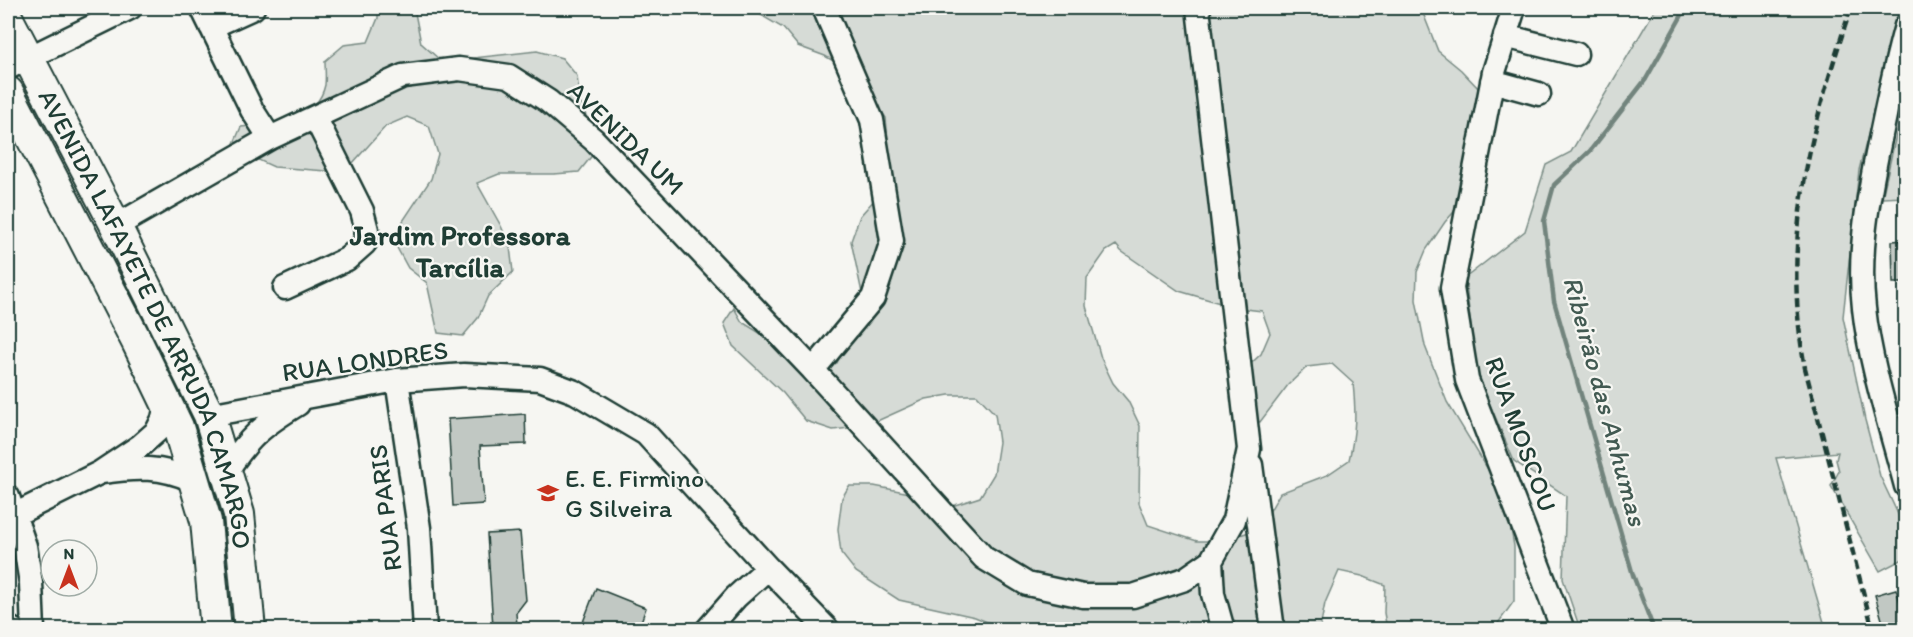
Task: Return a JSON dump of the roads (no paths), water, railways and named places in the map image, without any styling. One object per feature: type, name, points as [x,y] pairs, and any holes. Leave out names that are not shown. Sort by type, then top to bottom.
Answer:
[{"type":"main road","name":"AVENIDA LAFAYETE DE ARRUDA CAMARGO","points":[[8,19],[17,62],[116,226],[209,415],[239,514],[250,630]]},
{"type":"main road","name":"AVENIDA LAFAYETE DE ARRUDA CAMARGO","points":[[8,92],[178,427],[192,480],[206,520],[216,630]]},
{"type":"main road","points":[[166,401],[171,387],[193,381]]},
{"type":"main road","points":[[192,480],[215,481],[226,472]]},
{"type":"street","points":[[17,62],[130,8]]},
{"type":"street","points":[[253,8],[206,17],[252,110],[270,138]]},
{"type":"street","points":[[813,370],[873,298],[892,240],[872,120],[824,8]]},
{"type":"street","points":[[1198,8],[1249,449],[1273,630]]},
{"type":"street","name":"RUA MOSCOU","points":[[1514,8],[1492,81],[1452,288],[1467,380],[1563,630]]},
{"type":"street","points":[[1905,26],[1889,90],[1865,213],[1862,267],[1864,308],[1872,354],[1905,486]]},
{"type":"street","points":[[1505,36],[1576,54]]},
{"type":"street","name":"AVENIDA UM","points":[[116,226],[270,138],[403,76],[459,69],[509,76],[548,101],[594,140],[813,370],[984,558],[1027,584],[1083,596],[1133,596],[1185,579],[1211,561]]},
{"type":"street","points":[[1492,81],[1539,94]]},
{"type":"street","points":[[285,288],[347,259],[365,243],[367,230],[362,211],[315,117]]},
{"type":"street","name":"RUA LONDRES","points":[[209,415],[397,380],[464,375],[540,379],[575,392],[646,434],[828,630]]},
{"type":"street","name":"RUA PARIS","points":[[397,380],[419,528],[425,630]]},
{"type":"street","points":[[226,472],[244,446],[267,423],[309,396]]},
{"type":"street","points":[[33,630],[31,583],[25,546],[10,510],[101,472],[157,432],[163,419],[166,401]]},
{"type":"street","points":[[1223,630],[1214,594],[1211,561],[1234,520],[1249,449]]},
{"type":"street","points":[[101,472],[158,469],[175,472],[192,480]]},
{"type":"street","points":[[707,630],[736,597],[768,568]]},
{"type":"street","points":[[8,627],[13,630]]},
{"type":"waterway","name":"Ribeirão das Anhumas","points":[[1654,630],[1633,575],[1554,301],[1544,221],[1554,185],[1590,151],[1646,79],[1686,8]]},
{"type":"railway","points":[[1851,8],[1823,97],[1812,141],[1798,229],[1796,274],[1798,320],[1805,368],[1873,630]]},
{"type":"place","name":"E. E. Firmino G Silveira","points":[[548,493]]},
{"type":"district","name":"Jardim Professora Tarcília","points":[[460,251]]}]
